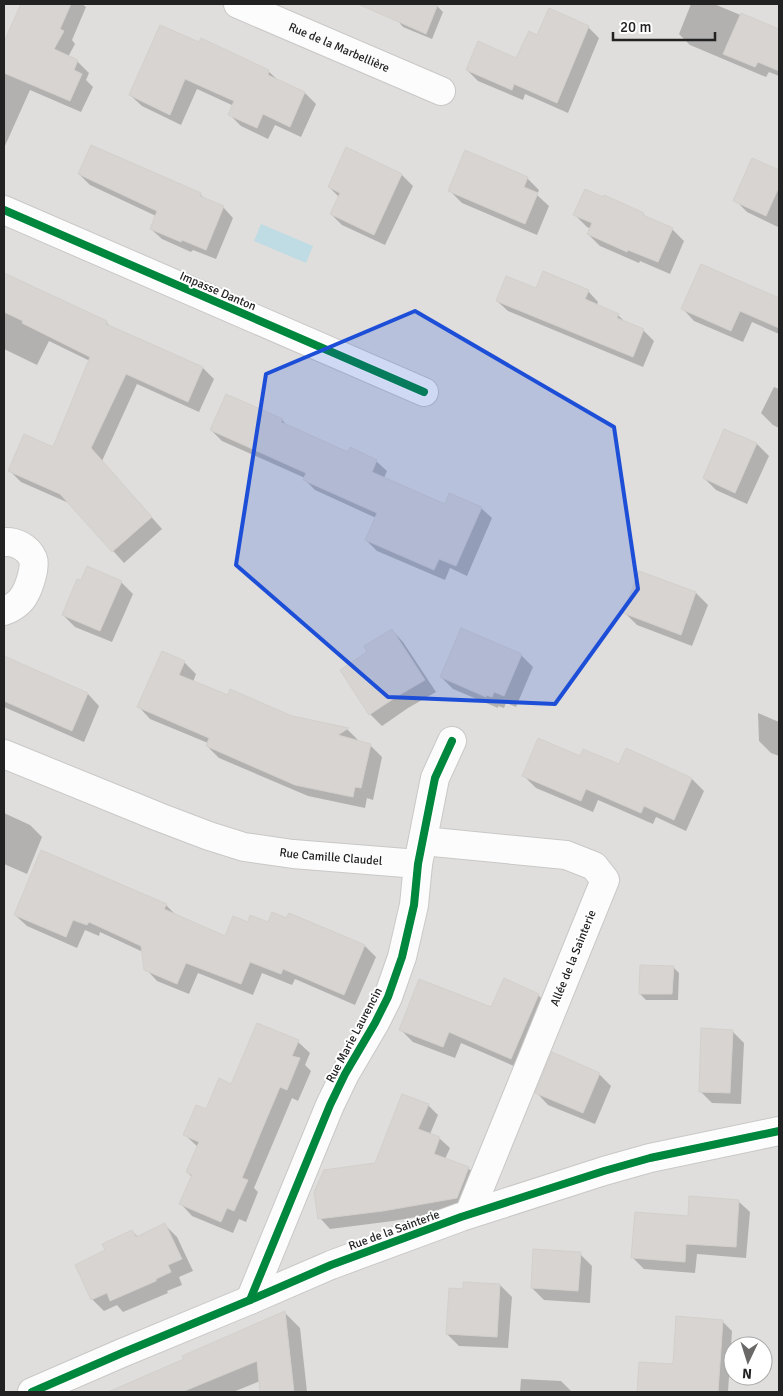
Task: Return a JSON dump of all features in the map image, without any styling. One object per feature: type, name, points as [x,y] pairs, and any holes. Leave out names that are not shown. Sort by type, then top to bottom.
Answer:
[{"type":"street","name":"Rue de la Marbellière","points":[[238,4],[441,91]]},
{"type":"street","name":"Impasse Danton","points":[[4,210],[424,392]]},
{"type":"street","points":[[4,542],[14,542],[25,549],[33,559],[34,569],[25,594],[12,607],[4,611]]},
{"type":"street","name":"Rue Marie Laurencin","points":[[250,1300],[330,1105],[388,997],[402,957],[408,932],[435,778],[452,741]]},
{"type":"street","name":"Rue Camille Claudel","points":[[4,754],[159,817],[244,847],[293,854],[421,853]]},
{"type":"street","name":"Allée de la Sainterie","points":[[421,853],[566,856],[594,866],[605,880],[469,1214]]},
{"type":"street","name":"Rue de la Sainterie","points":[[32,1392],[331,1265],[469,1214],[650,1158],[779,1131]]},
{"type":"highlighted area","points":[[415,311],[614,427],[638,589],[555,704],[388,697],[236,565],[266,374]]},
{"type":"shaded area","points":[[4,4],[779,4],[779,1392],[4,1392]]},
{"type":"water","points":[[261,224],[313,246],[306,263],[254,241]]},
{"type":"building","points":[[21,4],[71,4],[60,29],[64,31],[54,49],[78,60],[74,70],[82,74],[70,101],[4,73],[4,42]]},
{"type":"building","points":[[358,4],[438,4],[426,34]]},
{"type":"building","points":[[549,8],[589,26],[557,103],[514,84],[512,90],[466,70],[478,41],[516,58],[529,31],[537,35]]},
{"type":"building","points":[[741,13],[779,29],[779,71],[758,62],[755,67],[723,54]]},
{"type":"building","points":[[160,25],[199,42],[201,38],[269,70],[268,75],[305,92],[290,127],[263,114],[257,128],[228,115],[234,101],[185,79],[170,115],[129,95]]},
{"type":"building","points":[[91,145],[201,193],[200,196],[224,206],[206,250],[150,229],[157,211],[78,174]]},
{"type":"building","points":[[346,147],[402,174],[374,235],[330,214],[340,193],[328,187]]},
{"type":"building","points":[[465,150],[528,177],[524,187],[538,193],[525,224],[448,191]]},
{"type":"building","points":[[752,158],[779,170],[779,187],[766,216],[733,201]]},
{"type":"building","points":[[585,189],[603,197],[604,195],[673,228],[658,262],[628,250],[627,252],[587,234],[592,223],[573,215]]},
{"type":"building","points":[[701,264],[779,298],[779,328],[740,311],[731,331],[681,309]]},
{"type":"building","points":[[543,271],[589,290],[585,299],[619,314],[617,318],[644,329],[633,357],[496,301],[506,276],[536,288]]},
{"type":"building","points":[[4,273],[107,321],[106,324],[203,367],[188,402],[126,374],[91,448],[152,517],[112,552],[60,494],[8,471],[24,434],[53,447],[90,357],[4,312]]},
{"type":"building","points":[[226,394],[283,419],[281,422],[348,452],[350,447],[377,460],[372,472],[445,504],[449,493],[482,507],[456,566],[439,559],[434,570],[365,540],[377,513],[303,480],[306,473],[210,430]]},
{"type":"building","points":[[724,429],[757,443],[735,493],[703,478]]},
{"type":"building","points":[[87,566],[122,581],[100,631],[62,615],[77,579],[81,580]]},
{"type":"building","points":[[639,571],[696,592],[681,635],[623,613]]},
{"type":"building","points":[[461,628],[522,654],[504,696],[494,692],[492,697],[486,695],[486,697],[440,677]]},
{"type":"building","points":[[392,629],[425,680],[369,715],[340,670],[367,652],[364,646]]},
{"type":"building","points":[[162,651],[185,661],[179,675],[228,695],[230,689],[292,716],[349,728],[338,735],[371,744],[361,788],[355,787],[353,797],[295,785],[206,746],[209,738],[137,707]]},
{"type":"building","points":[[4,656],[88,693],[72,731],[4,701]]},
{"type":"building","points":[[538,738],[580,756],[583,749],[619,764],[626,748],[692,778],[674,820],[644,806],[641,813],[586,789],[581,801],[522,776]]},
{"type":"building","points":[[41,850],[167,904],[164,909],[225,936],[233,916],[248,922],[250,915],[268,922],[272,912],[286,918],[289,913],[365,945],[344,995],[283,969],[281,974],[250,962],[241,984],[186,963],[177,984],[144,970],[141,946],[89,922],[87,925],[73,920],[66,937],[14,915]]},
{"type":"building","points":[[640,965],[674,966],[672,994],[639,994]]},
{"type":"building","points":[[504,978],[539,994],[511,1059],[449,1032],[443,1047],[399,1030],[419,979],[491,1007]]},
{"type":"building","points":[[257,1023],[299,1040],[292,1056],[300,1058],[287,1090],[280,1087],[242,1178],[248,1180],[234,1211],[227,1208],[221,1222],[179,1204],[192,1175],[186,1172],[199,1142],[183,1135],[196,1105],[206,1109],[219,1078],[231,1084]]},
{"type":"building","points":[[701,1028],[733,1030],[730,1093],[699,1092]]},
{"type":"building","points":[[552,1052],[600,1073],[583,1113],[535,1093]]},
{"type":"building","points":[[402,1094],[429,1104],[418,1129],[440,1137],[434,1154],[469,1167],[457,1198],[383,1211],[318,1219],[314,1192],[324,1170],[375,1163]]},
{"type":"building","points":[[689,1196],[739,1200],[736,1247],[686,1244],[685,1262],[631,1258],[635,1212],[688,1216]]},
{"type":"building","points":[[165,1223],[182,1259],[168,1265],[171,1272],[156,1279],[156,1281],[110,1301],[107,1293],[91,1300],[75,1265],[105,1250],[102,1244],[132,1230],[136,1237]]},
{"type":"building","points":[[533,1249],[581,1252],[578,1291],[531,1288]]},
{"type":"building","points":[[463,1282],[500,1284],[497,1337],[446,1334],[449,1288],[463,1289]]},
{"type":"building","points":[[285,1311],[294,1392],[260,1392],[257,1361],[182,1392],[108,1392],[184,1359],[182,1356]]},
{"type":"building","points":[[676,1316],[723,1320],[718,1392],[637,1392],[639,1362],[673,1364]]},
{"type":"cycle path","points":[[4,210],[424,392]]},
{"type":"cycle path","points":[[250,1300],[330,1105],[388,997],[402,957],[414,905],[418,864],[435,778],[452,741]]},
{"type":"cycle path","points":[[32,1392],[331,1265],[461,1217],[650,1158],[779,1131]]}]
